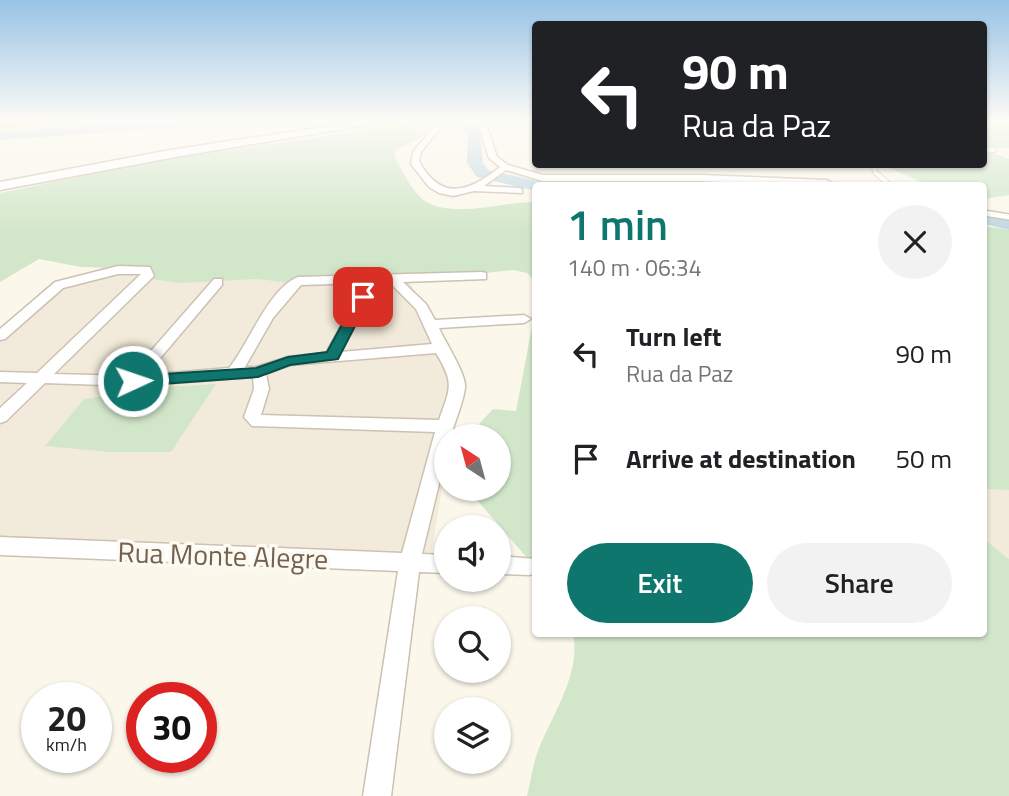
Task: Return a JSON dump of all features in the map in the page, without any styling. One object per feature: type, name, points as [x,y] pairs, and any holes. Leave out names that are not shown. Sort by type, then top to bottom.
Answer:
[{"type":"main road","points":[[0,186],[153,157]]},
{"type":"street","points":[[415,157],[415,162],[428,183],[456,194],[475,188],[498,173],[565,180],[701,178],[802,182]]},
{"type":"street","points":[[494,157],[498,173]]},
{"type":"street","points":[[475,188],[519,191]]},
{"type":"street","points":[[0,336],[59,285],[92,275],[128,269],[146,270],[148,276],[0,417]]},
{"type":"street","points":[[234,372],[243,361],[260,326],[298,281],[482,276]]},
{"type":"street","points":[[332,356],[373,277]]},
{"type":"street","points":[[393,279],[421,307],[440,348],[454,370],[458,386],[445,424]]},
{"type":"street","points":[[133,381],[218,282]]},
{"type":"street","points":[[431,324],[524,319]]},
{"type":"street","points":[[0,377],[133,381],[258,372],[288,361],[440,348]]},
{"type":"street","points":[[258,372],[263,392],[252,417],[258,422],[434,426]]},
{"type":"street","points":[[377,796],[410,562],[434,466]]},
{"type":"street","name":"Rua Monte Alegre","points":[[0,546],[434,563]]},
{"type":"street","points":[[511,565],[529,566]]},
{"type":"lane","points":[[874,168],[874,172],[886,182]]},
{"type":"lane","points":[[987,213],[1009,217]]},
{"type":"shaded area","points":[[106,266],[405,274],[464,381],[450,424],[434,424],[434,501],[440,501],[438,515],[434,515],[430,561],[0,536],[0,340],[77,278]]},
{"type":"shaded area","points":[[987,488],[1009,490],[1009,559],[987,541]]},
{"type":"green space","points":[[181,157],[395,157],[417,194],[432,205],[461,209],[532,202],[532,278],[527,273],[513,270],[321,286],[257,279],[179,283],[151,279],[126,268],[81,267],[39,259],[0,282],[0,193]]},
{"type":"green space","points":[[987,157],[1009,159],[1009,195],[987,199],[987,182],[921,182],[890,168],[987,168]]},
{"type":"green space","points":[[987,226],[1009,230],[1009,490],[987,489]]},
{"type":"green space","points":[[532,327],[532,564],[511,539],[511,515],[490,515],[478,501],[511,501],[511,424],[479,424],[493,409],[516,411]]},
{"type":"green space","points":[[216,384],[171,452],[110,452],[45,446],[84,399],[167,387]]},
{"type":"green space","points":[[987,541],[1009,559],[1009,796],[527,796],[537,754],[570,678],[573,637],[987,637]]},
{"type":"waterway","points":[[475,157],[475,163],[483,174],[532,185]]},
{"type":"waterway","points":[[987,220],[1009,224]]},
{"type":"route","points":[[133,381],[258,372],[288,361],[332,356],[363,297]]}]
